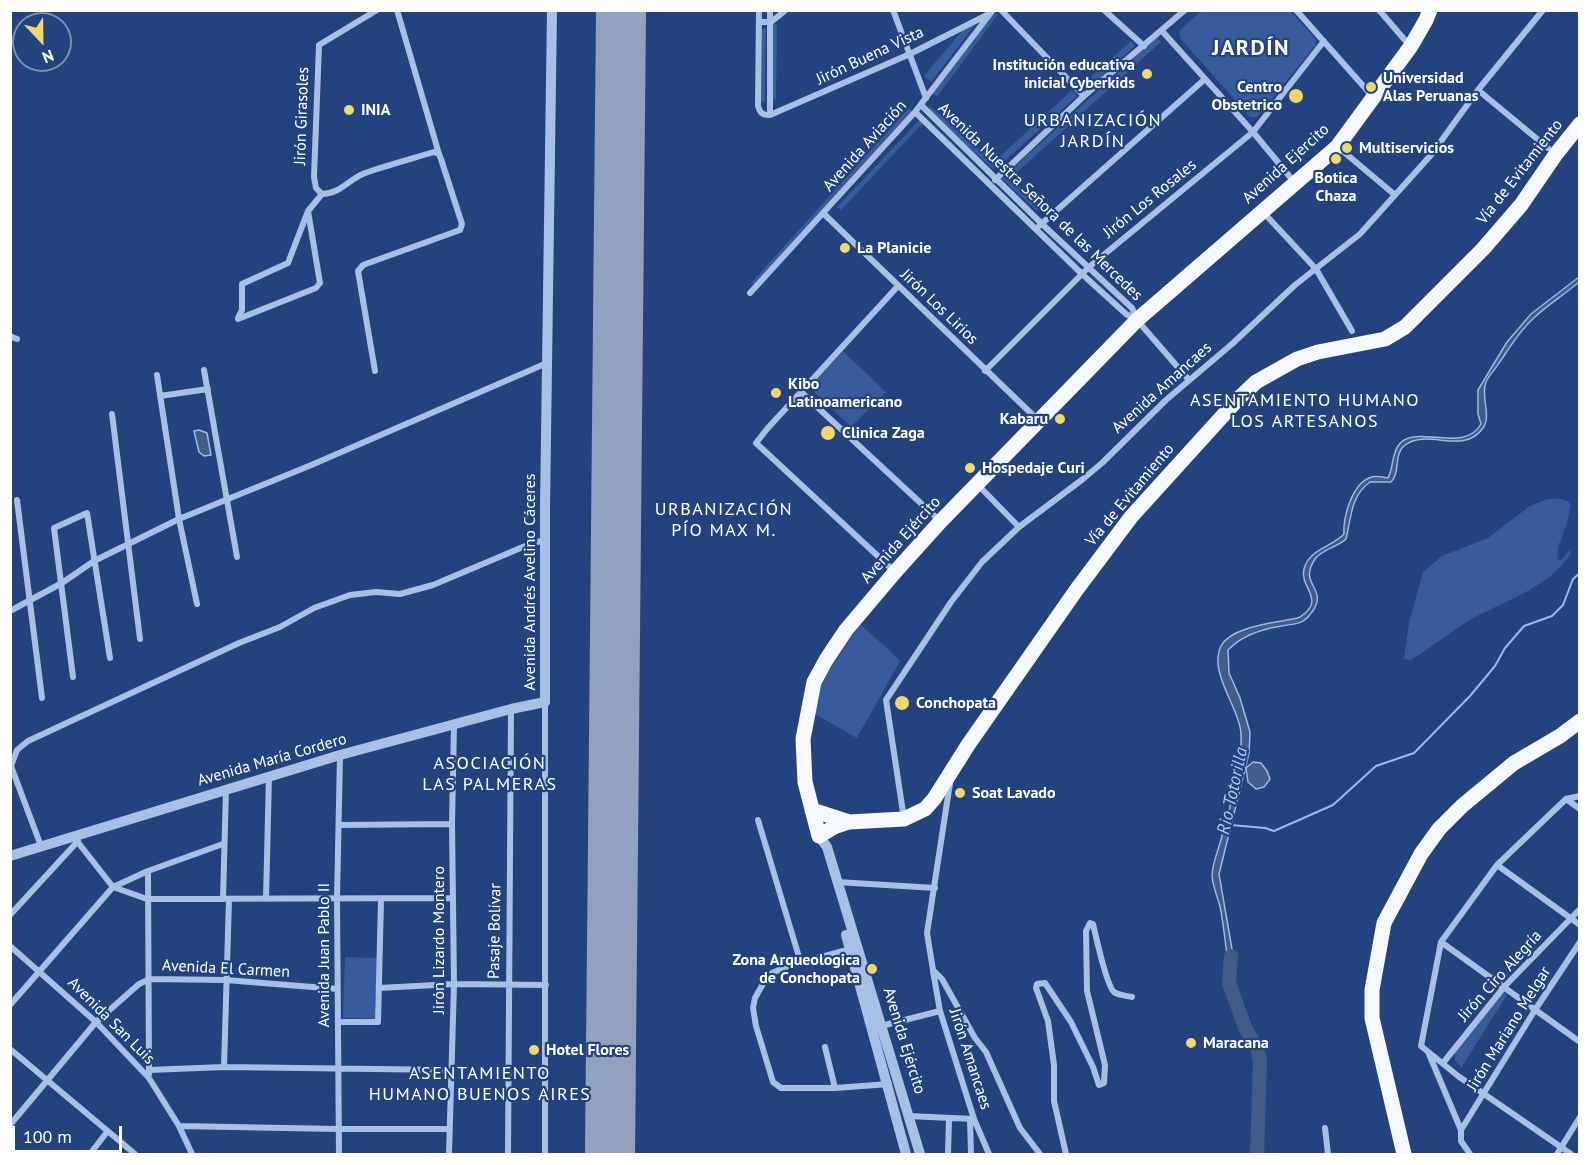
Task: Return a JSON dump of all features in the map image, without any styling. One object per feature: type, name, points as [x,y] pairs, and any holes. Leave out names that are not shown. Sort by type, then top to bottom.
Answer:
[{"type":"highway","name":"Avenida Ejercito","points":[[1137,320],[1337,147],[1411,46],[1428,15]]},
{"type":"highway","name":"Vía de Evitamiento","points":[[819,836],[834,827],[849,822],[904,819],[925,809],[1070,598],[1131,517],[1238,399],[1256,382],[1297,360],[1318,352],[1386,339],[1405,327],[1483,249],[1521,205],[1580,124]]},
{"type":"highway","name":"Avenida Ejército","points":[[819,836],[805,782],[803,738],[814,681],[826,660],[846,630],[940,522],[1137,320]]},
{"type":"highway","points":[[1404,1155],[1372,1018],[1372,990],[1384,923],[1421,854],[1439,829],[1462,806],[1514,763],[1580,722]]},
{"type":"highway","name":"Vía de Evitamiento","points":[[812,810],[849,822]]},
{"type":"street","name":"Jirón Girasoles","points":[[322,194],[316,188],[314,177],[319,45],[377,10]]},
{"type":"street","points":[[375,371],[358,272],[363,265],[460,230],[462,224],[397,10]]},
{"type":"street","name":"Avenida Andrés Avelino Cáceres","points":[[545,1155],[545,540],[552,10]]},
{"type":"street","points":[[759,10],[758,106],[760,112],[770,115],[770,10]]},
{"type":"street","points":[[759,22],[771,22],[786,10]]},
{"type":"street","points":[[893,10],[926,98]]},
{"type":"street","points":[[1001,10],[1084,96]]},
{"type":"street","points":[[1104,10],[1144,46]]},
{"type":"street","points":[[991,185],[1084,96],[1185,10]]},
{"type":"street","points":[[1296,10],[1374,97]]},
{"type":"street","points":[[1378,10],[1411,46]]},
{"type":"street","points":[[1428,15],[1439,10]]},
{"type":"street","name":"Avenida Amancaes","points":[[904,819],[886,700],[957,594],[982,562],[1019,527],[1089,474],[1133,431],[1295,285],[1360,234],[1431,155],[1543,10]]},
{"type":"street","name":"Jirón Buena Vista","points":[[770,115],[910,54],[991,12]]},
{"type":"street","name":"Avenida Aviación","points":[[750,292],[915,112],[991,12]]},
{"type":"street","points":[[1162,31],[1296,183]]},
{"type":"street","name":"Jirón Los Rosales","points":[[985,371],[1089,267],[1253,132],[1324,41]]},
{"type":"street","points":[[1039,226],[1205,79]]},
{"type":"street","points":[[1479,90],[1548,148]]},
{"type":"street","name":"Avenida Nuestra Señora de las Mercedes","points":[[921,105],[997,179],[1082,274],[1126,314],[1137,320]]},
{"type":"street","name":"Avenida Nuestra Señora de las Mercedes","points":[[915,112],[991,185],[1089,267],[1132,308],[1137,320],[1189,380]]},
{"type":"street","points":[[1337,147],[1395,195]]},
{"type":"street","points":[[308,211],[320,283],[316,288],[238,319],[242,310],[242,284],[288,263],[308,211],[322,194],[337,191],[362,174],[434,152],[439,154]]},
{"type":"street","points":[[1262,211],[1316,269],[1352,331]]},
{"type":"street","name":"Jirón Los Lirios","points":[[823,213],[1038,420]]},
{"type":"street","points":[[895,572],[756,443],[898,286]]},
{"type":"street","points":[[10,611],[127,543],[547,363]]},
{"type":"street","points":[[204,369],[237,557]]},
{"type":"street","points":[[157,375],[179,519],[197,604]]},
{"type":"street","points":[[160,396],[208,389]]},
{"type":"street","points":[[801,392],[940,522]]},
{"type":"street","points":[[112,414],[140,639]]},
{"type":"street","points":[[978,485],[1019,527]]},
{"type":"street","points":[[16,500],[42,698]]},
{"type":"street","points":[[73,676],[54,528],[87,513],[110,658]]},
{"type":"street","points":[[41,846],[11,766],[12,758],[17,750],[28,741],[239,643],[280,627],[314,608],[350,595],[376,592],[400,594],[433,585],[530,544],[545,540]]},
{"type":"street","name":"Avenida María Cordero","points":[[10,856],[41,846],[75,839],[226,789],[340,755],[545,702]]},
{"type":"street","name":"Pasaje Bolívar","points":[[507,1155],[511,709]]},
{"type":"street","name":"Jirón Lizardo Montero","points":[[449,1155],[454,984],[452,824],[454,725]]},
{"type":"street","name":"Avenida Juan Pablo II","points":[[339,1155],[337,899],[340,755]]},
{"type":"street","name":"Jirón Amancaes","points":[[951,774],[927,933],[940,1011],[972,1119],[989,1155]]},
{"type":"street","points":[[266,899],[269,776]]},
{"type":"street","points":[[224,1067],[226,899],[223,844],[226,789]]},
{"type":"street","points":[[1571,1155],[1420,1046],[1441,942],[1497,865],[1566,799],[1580,796]]},
{"type":"street","points":[[1566,799],[1580,809]]},
{"type":"street","points":[[758,820],[802,960]]},
{"type":"street","points":[[339,825],[452,824]]},
{"type":"street","name":"Avenida Ejército","points":[[819,836],[827,847],[853,948],[893,1085],[908,1116],[920,1155]]},
{"type":"street","name":"Avenida Ejército","points":[[819,836],[823,856],[853,948],[881,1026],[906,1155]]},
{"type":"street","points":[[10,915],[75,839],[113,887],[147,899],[453,898]]},
{"type":"street","points":[[11,1002],[113,887],[148,871],[223,844]]},
{"type":"street","points":[[1497,865],[1580,925]]},
{"type":"street","points":[[148,871],[149,1078]]},
{"type":"street","points":[[837,882],[935,888]]},
{"type":"street","points":[[338,1022],[378,1022],[381,900]]},
{"type":"street","name":"Jirón Ciro Alegría","points":[[1443,1063],[1504,987],[1580,909]]},
{"type":"street","points":[[1066,1155],[1054,1101],[1054,1065],[1048,1021],[1036,988],[1037,984],[1045,983],[1061,1006],[1093,1067],[1099,1085],[1104,1083],[1105,1065],[1087,991],[1086,931],[1090,923],[1093,924],[1112,989],[1114,992],[1132,997]]},
{"type":"street","points":[[1441,942],[1580,1042]]},
{"type":"street","name":"Jirón Mariano Melgar","points":[[1461,1130],[1580,942]]},
{"type":"street","name":"Avenida San Luis","points":[[10,946],[96,1022],[149,1078],[179,1126],[192,1155]]},
{"type":"street","points":[[853,948],[806,961],[802,960],[772,974],[764,982],[755,998],[753,1008],[760,1044],[773,1082],[781,1088],[893,1085]]},
{"type":"street","points":[[933,970],[942,979],[975,1038],[986,1052],[1020,1128],[1040,1155]]},
{"type":"street","points":[[10,1125],[96,1022],[139,984],[150,979]]},
{"type":"street","name":"Avenida El Carmen","points":[[150,979],[226,980],[338,989]]},
{"type":"street","points":[[379,988],[454,984],[546,985]]},
{"type":"street","points":[[881,1026],[940,1011]]},
{"type":"street","points":[[825,1047],[835,1088]]},
{"type":"street","points":[[10,1049],[135,1155]]},
{"type":"street","points":[[1429,1054],[1461,1130],[1461,1141],[1470,1155]]},
{"type":"street","points":[[149,1070],[224,1067],[450,1070]]},
{"type":"street","points":[[908,1116],[972,1119],[971,1155]]},
{"type":"street","points":[[1557,1155],[1580,1117]]},
{"type":"street","points":[[948,1155],[949,1119]]},
{"type":"street","points":[[179,1126],[449,1129]]},
{"type":"street","points":[[1325,1128],[1328,1155]]},
{"type":"street","points":[[90,1155],[107,1132]]},
{"type":"street","points":[[10,1151],[14,1155]]},
{"type":"shaded area","points":[[1202,10],[1290,11],[1315,38],[1316,45],[1257,117],[1250,117],[1180,38],[1179,31]]},
{"type":"shaded area","points":[[994,14],[998,14],[937,97],[933,93]]},
{"type":"shaded area","points":[[978,21],[931,82],[924,76],[963,30]]},
{"type":"shaded area","points":[[771,25],[777,25],[776,99],[772,100]]},
{"type":"shaded area","points":[[761,29],[766,29],[765,101],[763,102],[760,101]]},
{"type":"shaded area","points":[[1157,37],[1161,42],[1014,175],[1010,171]]},
{"type":"shaded area","points":[[1131,41],[1135,46],[1089,88],[1084,83]]},
{"type":"shaded area","points":[[1072,90],[1077,96],[999,166],[995,166],[995,161]]},
{"type":"shaded area","points":[[929,105],[992,160],[994,170],[930,111]]},
{"type":"shaded area","points":[[909,108],[912,111],[753,285],[752,282]]},
{"type":"shaded area","points":[[923,116],[926,120],[841,210],[837,207]]},
{"type":"shaded area","points":[[1006,175],[1041,207],[1037,211],[1002,179]]},
{"type":"shaded area","points":[[1579,277],[1579,282],[1525,327],[1489,377],[1484,393],[1485,423],[1475,436],[1456,441],[1424,439],[1405,445],[1399,453],[1396,473],[1391,482],[1370,482],[1359,493],[1355,500],[1346,539],[1318,556],[1310,568],[1311,582],[1317,593],[1317,600],[1308,617],[1299,623],[1253,634],[1240,640],[1228,650],[1229,673],[1240,698],[1250,732],[1249,753],[1219,874],[1233,955],[1234,973],[1228,975],[1221,911],[1212,871],[1235,785],[1240,758],[1241,733],[1218,667],[1221,646],[1232,635],[1240,631],[1298,618],[1308,611],[1312,599],[1305,582],[1304,569],[1311,557],[1344,534],[1347,511],[1358,487],[1372,477],[1388,478],[1396,450],[1405,439],[1463,437],[1473,433],[1481,424],[1478,414],[1478,390],[1507,342],[1531,314]]},
{"type":"shaded area","points":[[843,351],[886,392],[851,427],[809,387]]},
{"type":"shaded area","points":[[194,431],[207,433],[211,455],[204,456],[199,452]]},
{"type":"shaded area","points":[[1548,499],[1564,500],[1571,505],[1559,544],[1557,560],[1561,560],[1570,550],[1571,553],[1562,565],[1538,585],[1468,621],[1411,660],[1404,659],[1409,623],[1423,572],[1442,556],[1488,538],[1530,506]]},
{"type":"shaded area","points":[[860,624],[902,662],[900,661],[857,738],[815,714],[822,681]]},
{"type":"shaded area","points":[[1253,762],[1261,763],[1267,771],[1270,779],[1264,787],[1256,789],[1248,782],[1246,768]]},
{"type":"shaded area","points":[[345,957],[377,958],[375,1019],[343,1018]]},
{"type":"shaded area","points":[[1504,992],[1507,995],[1461,1068],[1455,1060],[1455,1051]]},
{"type":"waterway","points":[[1231,825],[1274,831],[1333,805],[1376,766],[1414,753],[1470,696],[1524,626],[1552,616],[1563,605],[1573,579],[1580,573]]},
{"type":"waterway","name":"Rio Totorilla","points":[[1231,956],[1229,983],[1246,1030],[1257,1047],[1260,1061],[1257,1154]]},
{"type":"runway","points":[[610,1154],[621,10]]},
{"type":"place","name":"Institución educativa inicial Cyberkids","points":[[1147,74]]},
{"type":"place","name":"Universidad Alas Peruanas","points":[[1371,87]]},
{"type":"place","name":"Centro Obstetrico","points":[[1296,96]]},
{"type":"place","name":"INIA","points":[[349,110]]},
{"type":"place","name":"Multiservicios","points":[[1347,148]]},
{"type":"place","name":"Botica Chaza","points":[[1336,159]]},
{"type":"place","name":"La Planicie","points":[[845,248]]},
{"type":"place","name":"Kibo Latinoamericano","points":[[776,393]]},
{"type":"place","name":"Kabaru","points":[[1060,419]]},
{"type":"place","name":"Clinica Zaga","points":[[828,433]]},
{"type":"place","name":"Hospedaje Curi","points":[[970,468]]},
{"type":"place","name":"Conchopata","points":[[902,703]]},
{"type":"place","name":"Soat Lavado","points":[[960,793]]},
{"type":"place","name":"Zona Arqueologica de Conchopata","points":[[872,969]]},
{"type":"place","name":"Maracana","points":[[1191,1043]]},
{"type":"place","name":"Hotel Flores","points":[[534,1050]]},
{"type":"district","name":"JARDÍN","points":[[1251,49]]},
{"type":"district","name":"URBANIZACIÓN JARDÍN","points":[[1093,131]]},
{"type":"district","name":"ASENTAMIENTO HUMANO LOS ARTESANOS","points":[[1305,411]]},
{"type":"district","name":"URBANIZACIÓN PÍO MAX M.","points":[[724,520]]},
{"type":"district","name":"ASOCIACIÓN LAS PALMERAS","points":[[490,774]]},
{"type":"district","name":"ASENTAMIENTO HUMANO BUENOS AIRES","points":[[480,1084]]}]
